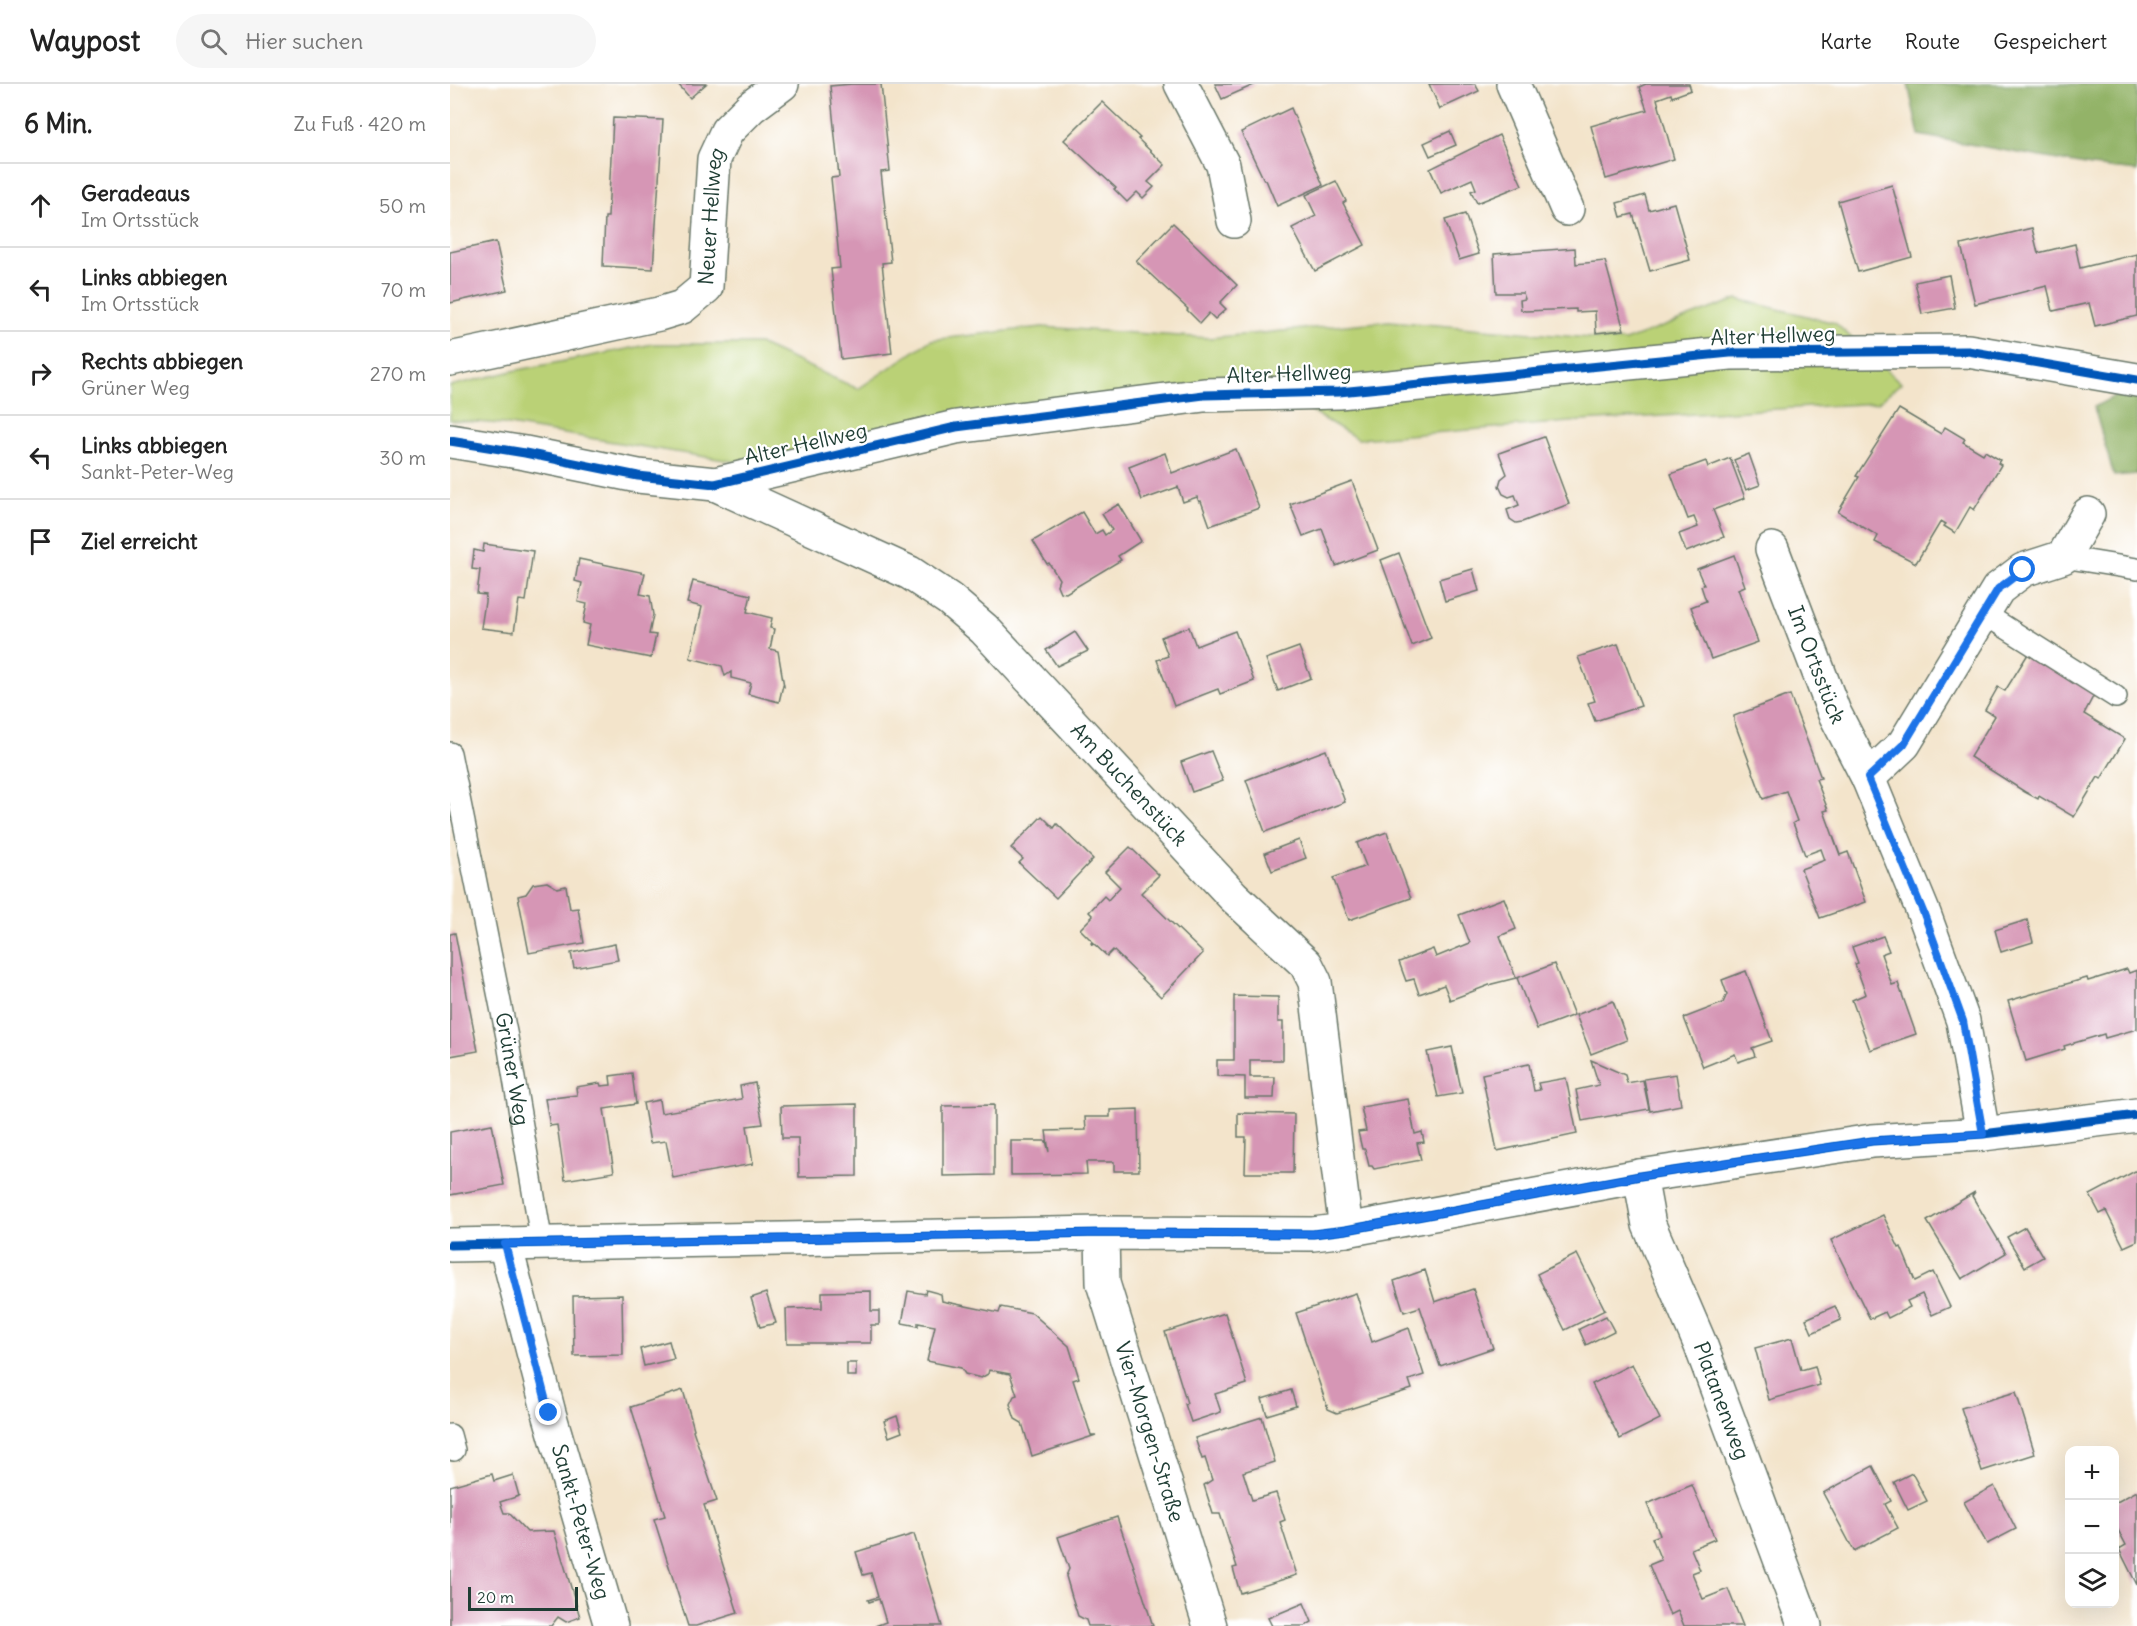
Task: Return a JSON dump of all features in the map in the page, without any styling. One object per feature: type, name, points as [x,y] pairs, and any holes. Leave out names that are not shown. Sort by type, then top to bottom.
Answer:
[{"type":"street","name":"Neuer Hellweg","points":[[450,359],[659,314],[682,307],[706,287],[714,159],[728,131],[751,107],[782,84]]},
{"type":"street","points":[[1181,84],[1223,165],[1234,221]]},
{"type":"street","points":[[1513,84],[1567,209]]},
{"type":"street","name":"Alter Hellweg","points":[[450,441],[525,453],[638,476],[715,484],[956,427],[1192,396],[1339,392],[1730,353],[1968,351],[2137,380]]},
{"type":"street","name":"Am Buchenstück","points":[[715,484],[910,573],[949,599],[984,629],[1233,896],[1306,964],[1315,982],[1346,1230]]},
{"type":"street","points":[[1868,778],[1904,744],[1998,589],[2023,570],[2062,557],[2088,513]]},
{"type":"street","name":"Im Ortsstück","points":[[1772,549],[1834,712],[1868,778],[1924,914],[1963,1021],[1983,1134]]},
{"type":"street","points":[[450,1245],[1102,1233],[1313,1234],[1346,1230],[1640,1176],[1872,1141],[1983,1134],[2137,1115]]},
{"type":"street","name":"Platanenweg","points":[[1640,1176],[1649,1225],[1701,1346],[1805,1626]]},
{"type":"street","name":"Vier-Morgen-Straße","points":[[1102,1233],[1103,1283],[1210,1626]]},
{"type":"street","name":"Sankt-Peter-Weg","points":[[505,1244],[549,1413],[611,1626]]},
{"type":"lane","points":[[2062,557],[2137,569]]},
{"type":"lane","points":[[1983,613],[2116,697]]},
{"type":"lane","name":"Grüner Weg","points":[[450,753],[507,1037],[542,1244]]},
{"type":"green space","points":[[1908,84],[2137,84],[2137,171],[2091,166],[1919,135]]},
{"type":"green space","points":[[1737,299],[1835,323],[1901,383],[1877,403],[1581,421],[1358,439],[1252,376],[951,420],[749,464],[503,424],[450,420],[450,386],[513,371],[653,344],[759,344],[858,389],[931,340],[1042,327],[1209,338],[1389,321],[1625,341]]},
{"type":"green space","points":[[2137,384],[2137,474],[2114,476],[2094,407]]},
{"type":"building","points":[[678,84],[706,84],[690,98]]},
{"type":"building","points":[[881,84],[890,171],[881,172],[891,262],[882,263],[892,353],[841,359],[831,269],[840,268],[831,178],[839,177],[830,86]]},
{"type":"building","points":[[1215,84],[1256,84],[1222,99]]},
{"type":"building","points":[[1429,84],[1475,84],[1479,91],[1440,109]]},
{"type":"building","points":[[1646,84],[1689,84],[1691,90],[1672,97],[1671,94],[1657,99],[1674,159],[1606,179],[1591,126],[1647,110],[1639,87]]},
{"type":"building","points":[[1102,102],[1165,165],[1148,182],[1154,187],[1143,198],[1137,192],[1127,202],[1114,189],[1116,188],[1064,140]]},
{"type":"building","points":[[1291,108],[1323,185],[1277,206],[1241,132]]},
{"type":"building","points":[[613,118],[663,120],[653,269],[603,266]]},
{"type":"building","points":[[1450,131],[1456,145],[1430,156],[1424,143]]},
{"type":"building","points":[[1499,135],[1522,185],[1477,203],[1471,191],[1476,189],[1472,179],[1441,193],[1430,169]]},
{"type":"building","points":[[1336,181],[1346,201],[1343,203],[1365,245],[1315,271],[1292,228],[1316,216],[1306,195]]},
{"type":"building","points":[[1892,185],[1912,257],[1858,272],[1838,201]]},
{"type":"building","points":[[1645,195],[1649,210],[1674,203],[1690,260],[1650,271],[1633,214],[1621,217],[1617,203]]},
{"type":"building","points":[[1465,214],[1479,254],[1459,260],[1445,220]]},
{"type":"building","points":[[1173,223],[1237,285],[1220,303],[1226,309],[1215,319],[1209,313],[1200,323],[1136,261]]},
{"type":"building","points":[[2032,228],[2038,253],[2075,244],[2080,268],[2137,254],[2137,316],[2095,326],[2089,303],[2053,311],[2047,286],[1975,304],[1961,245]]},
{"type":"building","points":[[496,242],[507,290],[450,303],[450,252]]},
{"type":"building","points":[[1575,248],[1576,264],[1605,261],[1624,330],[1596,333],[1595,311],[1576,312],[1576,309],[1525,311],[1521,310],[1520,300],[1525,299],[1523,293],[1496,293],[1494,254]]},
{"type":"building","points":[[1949,275],[1955,308],[1922,314],[1915,282]]},
{"type":"building","points":[[1899,409],[1941,434],[1945,427],[1965,439],[1963,442],[1983,454],[1985,451],[2000,460],[1998,463],[2001,465],[1974,510],[1970,507],[1955,533],[1944,526],[1946,524],[1941,521],[1916,563],[1875,542],[1878,536],[1838,512],[1859,477],[1856,476]]},
{"type":"building","points":[[1544,437],[1569,504],[1516,523],[1510,519],[1507,510],[1519,505],[1515,495],[1509,497],[1503,494],[1499,486],[1501,479],[1507,474],[1499,453]]},
{"type":"building","points":[[1236,449],[1259,508],[1210,526],[1201,501],[1199,502],[1197,497],[1183,502],[1178,487],[1142,500],[1129,467],[1165,453],[1172,473]]},
{"type":"building","points":[[1749,454],[1760,485],[1746,490],[1734,460]]},
{"type":"building","points":[[1730,458],[1745,498],[1713,510],[1724,537],[1686,552],[1679,534],[1698,527],[1694,517],[1688,519],[1671,474],[1706,461],[1708,467]]},
{"type":"building","points":[[1352,481],[1378,550],[1336,566],[1322,529],[1303,536],[1290,504]]},
{"type":"building","points":[[1119,504],[1141,541],[1118,556],[1121,560],[1066,593],[1060,592],[1057,585],[1059,579],[1033,541],[1082,512],[1095,534],[1102,530],[1105,535],[1112,530],[1102,514]]},
{"type":"building","points":[[484,544],[533,551],[526,601],[519,600],[514,632],[481,628],[486,595],[477,594],[480,570],[472,569],[474,550],[483,552]]},
{"type":"building","points":[[1399,553],[1431,638],[1412,646],[1381,560]]},
{"type":"building","points":[[1734,555],[1745,586],[1738,589],[1758,642],[1711,659],[1691,607],[1706,601],[1701,586],[1704,585],[1697,569]]},
{"type":"building","points":[[579,559],[645,573],[640,594],[650,596],[653,615],[649,634],[656,635],[651,658],[586,645],[590,625],[583,623],[587,604],[578,602],[582,583],[575,581]]},
{"type":"building","points":[[1473,569],[1479,591],[1445,601],[1439,579]]},
{"type":"building","points":[[693,581],[751,595],[747,612],[772,618],[770,628],[774,629],[770,649],[778,651],[784,686],[779,702],[748,694],[751,683],[731,678],[731,672],[725,676],[722,666],[690,658],[702,607],[687,603]]},
{"type":"building","points":[[1189,627],[1196,646],[1235,631],[1254,681],[1220,694],[1218,689],[1174,706],[1157,660],[1168,656],[1161,637]]},
{"type":"building","points":[[1075,632],[1088,651],[1057,666],[1046,650]]},
{"type":"building","points":[[1618,644],[1641,706],[1595,721],[1588,703],[1595,701],[1578,657]]},
{"type":"building","points":[[1299,647],[1311,678],[1278,691],[1266,659]]},
{"type":"building","points":[[2028,654],[2097,689],[2084,714],[2125,739],[2101,779],[2098,777],[2074,817],[2039,796],[2038,799],[2025,792],[1970,757],[1995,716],[1985,710],[1998,687],[2005,691]]},
{"type":"building","points":[[1790,695],[1821,778],[1816,779],[1828,810],[1824,811],[1840,855],[1848,852],[1866,902],[1820,918],[1801,869],[1825,860],[1821,849],[1805,855],[1793,823],[1797,821],[1786,791],[1763,799],[1734,721],[1734,716]]},
{"type":"building","points":[[1326,750],[1345,802],[1265,832],[1246,780]]},
{"type":"building","points":[[1211,751],[1223,781],[1192,792],[1181,762]]},
{"type":"building","points":[[1042,816],[1054,828],[1057,824],[1093,859],[1056,898],[1019,863],[1023,859],[1011,848]]},
{"type":"building","points":[[1387,832],[1411,898],[1349,920],[1333,878],[1366,866],[1357,843]]},
{"type":"building","points":[[1299,840],[1306,858],[1272,871],[1265,853]]},
{"type":"building","points":[[1130,847],[1159,875],[1141,893],[1203,953],[1161,997],[1113,950],[1107,956],[1094,944],[1092,945],[1093,942],[1080,929],[1093,916],[1089,912],[1104,896],[1108,900],[1120,887],[1105,872]]},
{"type":"building","points":[[547,882],[557,888],[566,886],[570,909],[578,908],[584,943],[529,953],[518,896],[526,894],[533,884]]},
{"type":"building","points":[[1504,898],[1516,929],[1500,936],[1516,978],[1492,984],[1450,1000],[1444,985],[1419,994],[1414,979],[1406,981],[1399,962],[1433,949],[1436,957],[1470,943],[1459,915]]},
{"type":"building","points":[[2027,920],[2033,942],[2001,952],[1995,930]]},
{"type":"building","points":[[455,933],[478,1051],[450,1056],[450,934]]},
{"type":"building","points":[[1883,936],[1889,951],[1881,954],[1892,985],[1898,983],[1916,1034],[1870,1050],[1852,1000],[1866,994],[1855,964],[1858,963],[1852,947]]},
{"type":"building","points":[[615,944],[618,960],[574,968],[571,953]]},
{"type":"building","points":[[1554,964],[1574,1015],[1537,1029],[1517,978]]},
{"type":"building","points":[[2127,969],[2129,973],[2137,970],[2137,1029],[2105,1038],[2104,1034],[2026,1061],[2008,1001]]},
{"type":"building","points":[[1746,971],[1772,1041],[1752,1048],[1755,1056],[1738,1062],[1735,1054],[1703,1067],[1684,1018],[1723,1003],[1727,994],[1722,980]]},
{"type":"building","points":[[1234,996],[1278,997],[1278,1022],[1283,1022],[1283,1060],[1250,1060],[1250,1077],[1275,1077],[1274,1098],[1245,1098],[1245,1077],[1217,1076],[1217,1060],[1234,1060]]},
{"type":"building","points":[[1613,1001],[1627,1040],[1591,1054],[1576,1015]]},
{"type":"building","points":[[1452,1047],[1462,1093],[1438,1097],[1427,1052]]},
{"type":"building","points":[[1591,1060],[1625,1075],[1627,1083],[1643,1080],[1649,1109],[1582,1121],[1576,1090],[1599,1085]]},
{"type":"building","points":[[1529,1064],[1534,1091],[1540,1090],[1538,1083],[1566,1078],[1577,1134],[1497,1151],[1482,1074]]},
{"type":"building","points":[[632,1073],[636,1104],[604,1109],[614,1172],[565,1180],[557,1125],[550,1126],[545,1099],[577,1095],[576,1087],[600,1083],[601,1086],[611,1085],[610,1076]]},
{"type":"building","points":[[1676,1074],[1681,1105],[1650,1111],[1644,1079]]},
{"type":"building","points":[[755,1083],[763,1124],[747,1126],[753,1164],[673,1178],[666,1141],[650,1143],[643,1103],[659,1100],[661,1113],[742,1099],[740,1086]]},
{"type":"building","points":[[1408,1099],[1415,1134],[1422,1132],[1424,1142],[1417,1143],[1421,1160],[1374,1169],[1369,1166],[1358,1132],[1366,1131],[1361,1107]]},
{"type":"building","points":[[857,1104],[857,1176],[799,1177],[798,1138],[782,1138],[781,1106]]},
{"type":"building","points":[[994,1105],[994,1175],[943,1176],[943,1106]]},
{"type":"building","points":[[1138,1109],[1139,1171],[1114,1171],[1114,1162],[1086,1162],[1087,1174],[1011,1175],[1011,1141],[1046,1141],[1049,1152],[1046,1131],[1086,1130],[1085,1117],[1110,1117],[1110,1110]]},
{"type":"building","points":[[1238,1113],[1294,1114],[1293,1173],[1245,1173],[1246,1137],[1238,1137]]},
{"type":"building","points":[[492,1124],[504,1185],[450,1195],[450,1132]]},
{"type":"building","points":[[2137,1170],[2137,1241],[2124,1247],[2106,1211],[2100,1214],[2090,1195]]},
{"type":"building","points":[[1975,1192],[1972,1196],[2006,1253],[1962,1279],[1927,1221]]},
{"type":"building","points":[[1883,1215],[1899,1248],[1901,1247],[1915,1281],[1933,1272],[1950,1307],[1932,1315],[1922,1294],[1907,1301],[1910,1307],[1888,1318],[1885,1312],[1870,1319],[1831,1240]]},
{"type":"building","points":[[2025,1227],[2043,1257],[2025,1267],[2007,1237]]},
{"type":"building","points":[[1577,1254],[1605,1310],[1565,1330],[1537,1274]]},
{"type":"building","points":[[1425,1270],[1435,1302],[1473,1289],[1493,1348],[1440,1366],[1420,1307],[1404,1312],[1394,1281]]},
{"type":"building","points":[[926,1290],[941,1294],[942,1301],[999,1313],[1001,1307],[1032,1313],[1069,1346],[1079,1378],[1073,1380],[1091,1435],[1096,1435],[1032,1456],[1022,1423],[1015,1419],[1010,1404],[1017,1395],[1010,1374],[989,1370],[988,1374],[981,1378],[965,1374],[961,1368],[927,1361],[935,1326],[902,1323],[908,1291],[925,1294]]},
{"type":"building","points":[[871,1291],[871,1311],[879,1311],[879,1325],[871,1325],[871,1343],[787,1343],[786,1309],[822,1308],[822,1292]]},
{"type":"building","points":[[766,1293],[776,1323],[760,1327],[751,1298]]},
{"type":"building","points":[[1356,1293],[1372,1342],[1409,1328],[1424,1375],[1409,1380],[1412,1389],[1337,1413],[1328,1409],[1296,1313]]},
{"type":"building","points":[[622,1295],[623,1355],[574,1356],[573,1296]]},
{"type":"building","points":[[1835,1306],[1841,1320],[1812,1333],[1806,1319]]},
{"type":"building","points":[[1225,1313],[1247,1384],[1215,1394],[1221,1412],[1191,1422],[1165,1332]]},
{"type":"building","points":[[1606,1316],[1614,1331],[1586,1345],[1579,1329]]},
{"type":"building","points":[[1792,1338],[1801,1370],[1815,1366],[1820,1385],[1769,1400],[1755,1348]]},
{"type":"building","points":[[669,1341],[674,1359],[644,1366],[640,1349]]},
{"type":"building","points":[[847,1363],[856,1363],[856,1376],[847,1376]]},
{"type":"building","points":[[1632,1364],[1660,1419],[1620,1439],[1592,1384]]},
{"type":"building","points":[[683,1390],[693,1430],[717,1501],[704,1505],[738,1613],[696,1626],[688,1626],[654,1519],[665,1516],[631,1407]]},
{"type":"building","points":[[1291,1390],[1296,1406],[1267,1415],[1262,1399]]},
{"type":"building","points":[[2016,1392],[2035,1454],[1982,1471],[1961,1408]]},
{"type":"building","points":[[897,1416],[902,1432],[889,1437],[884,1421]]},
{"type":"building","points":[[1262,1417],[1275,1462],[1243,1472],[1252,1500],[1276,1493],[1285,1520],[1280,1522],[1297,1575],[1240,1593],[1233,1568],[1237,1567],[1220,1514],[1213,1514],[1204,1485],[1212,1480],[1195,1438]]},
{"type":"building","points":[[1873,1466],[1891,1501],[1885,1504],[1898,1528],[1854,1551],[1823,1493]]},
{"type":"building","points":[[1912,1473],[1927,1501],[1908,1510],[1894,1482]]},
{"type":"building","points":[[492,1474],[494,1481],[513,1475],[519,1496],[500,1502],[504,1513],[509,1513],[527,1532],[554,1531],[580,1617],[566,1622],[558,1617],[551,1626],[450,1626],[450,1486]]},
{"type":"building","points":[[1692,1485],[1715,1539],[1691,1549],[1700,1570],[1692,1573],[1703,1599],[1728,1589],[1743,1626],[1684,1626],[1678,1611],[1670,1615],[1649,1565],[1661,1560],[1652,1538],[1660,1535],[1647,1504]]},
{"type":"building","points":[[1994,1486],[2016,1529],[1987,1544],[1964,1502]]},
{"type":"building","points":[[2137,1491],[2137,1585],[2119,1549],[2126,1545],[2119,1532],[2119,1501]]},
{"type":"building","points":[[1117,1517],[1153,1626],[1088,1626],[1086,1620],[1078,1616],[1066,1576],[1069,1569],[1058,1537]]},
{"type":"building","points":[[914,1534],[942,1626],[875,1626],[886,1622],[879,1599],[869,1602],[868,1600],[878,1597],[871,1573],[863,1575],[856,1552]]},
{"type":"building","points":[[1304,1603],[1312,1622],[1305,1626],[1272,1626],[1268,1618]]},
{"type":"cycle path","points":[[450,441],[525,453],[638,476],[715,484],[956,427],[1204,395],[1339,392],[1730,353],[1968,351],[2137,380]]},
{"type":"cycle path","points":[[450,1245],[1102,1233],[1313,1234],[1346,1230],[1640,1176],[1872,1141],[1983,1134],[2137,1115]]},
{"type":"route","points":[[549,1413],[505,1244],[1102,1233],[1313,1234],[1346,1230],[1640,1176],[1872,1141],[1983,1134],[1963,1021],[1924,914],[1868,778],[1904,744],[1998,589],[2023,570]]}]
